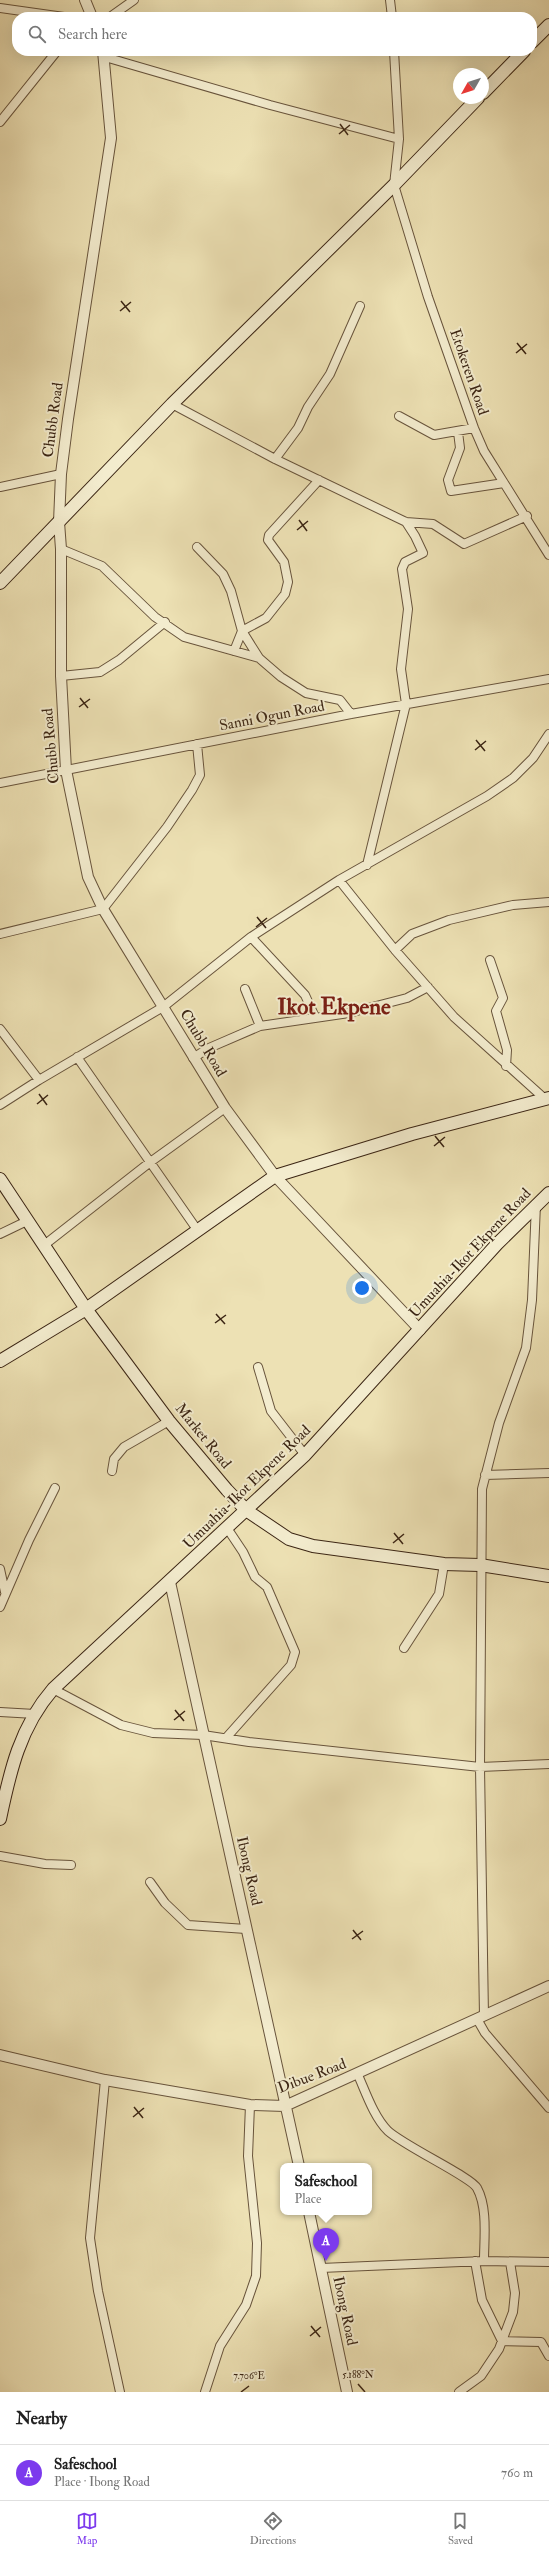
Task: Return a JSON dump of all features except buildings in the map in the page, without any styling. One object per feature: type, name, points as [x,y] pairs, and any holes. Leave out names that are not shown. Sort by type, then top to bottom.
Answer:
[{"type":"main road","points":[[537,37],[549,25]]},
{"type":"main road","points":[[489,87],[519,56]]},
{"type":"main road","points":[[0,583],[172,404],[394,185],[472,104]]},
{"type":"main road","points":[[0,1361],[86,1309],[275,1176],[412,1134],[547,1099]]},
{"type":"main road","name":"Market Road","points":[[0,1179],[86,1309],[170,1421],[227,1490],[246,1510],[290,1539],[313,1546],[444,1564],[480,1565],[549,1576]]},
{"type":"main road","name":"Umuahia-Ikot Ekpene Road","points":[[0,1819],[15,1752],[35,1714],[52,1689],[170,1582],[305,1455],[536,1203],[549,1193]]},
{"type":"street","points":[[85,0],[90,12]]},
{"type":"street","points":[[117,12],[134,0]]},
{"type":"street","points":[[390,0],[391,12]]},
{"type":"street","points":[[0,8],[28,12]]},
{"type":"street","points":[[0,122],[54,56]]},
{"type":"street","name":"Chubb Road","points":[[104,56],[111,138],[61,474],[59,522],[61,550],[61,676],[66,770],[88,877],[102,909],[225,1108],[275,1176],[420,1330]]},
{"type":"street","points":[[111,56],[270,105],[399,139]]},
{"type":"street","points":[[394,56],[399,139],[394,185]]},
{"type":"street","name":"Etokeren Road","points":[[394,185],[428,297],[474,428],[484,451],[527,516],[549,555]]},
{"type":"street","points":[[275,459],[298,428],[308,406],[330,374],[360,306]]},
{"type":"street","points":[[172,404],[275,459],[406,522],[433,524],[464,544],[527,516]]},
{"type":"street","points":[[399,416],[434,435],[474,428]]},
{"type":"street","points":[[458,432],[460,448],[448,480],[451,491],[504,483]]},
{"type":"street","points":[[0,487],[61,474]]},
{"type":"street","points":[[234,651],[242,631],[266,618],[285,594],[288,582],[284,562],[268,540],[269,535],[319,480]]},
{"type":"street","points":[[368,865],[406,704],[401,669],[408,609],[402,569],[405,562],[423,553],[406,522]]},
{"type":"street","points":[[197,546],[223,574],[231,591],[242,631],[259,658],[282,677],[306,693],[340,700],[351,714]]},
{"type":"street","points":[[61,550],[102,566],[156,617],[184,637],[259,658]]},
{"type":"street","points":[[61,676],[100,672],[119,660],[165,622]]},
{"type":"street","name":"Sanni Ogun Road","points":[[0,783],[351,714],[549,679]]},
{"type":"street","points":[[0,1106],[39,1080],[163,1007],[251,937],[339,880],[368,865],[513,778],[533,758],[549,734]]},
{"type":"street","points":[[0,934],[102,909],[166,827],[200,775],[197,744]]},
{"type":"street","points":[[339,880],[395,950],[454,1017],[506,1066],[547,1099]]},
{"type":"street","points":[[395,950],[412,934],[449,920],[513,905],[549,902]]},
{"type":"street","points":[[251,937],[305,995],[315,1017]]},
{"type":"street","points":[[490,960],[503,998],[496,1011],[507,1050],[506,1066]]},
{"type":"street","points":[[194,1058],[209,1048],[260,1026],[349,1013],[407,998],[428,987]]},
{"type":"street","points":[[245,989],[260,1026]]},
{"type":"street","points":[[0,1029],[39,1080]]},
{"type":"street","points":[[77,1057],[149,1163],[198,1231]]},
{"type":"street","points":[[43,1246],[149,1163],[225,1108]]},
{"type":"street","points":[[536,1203],[532,1300],[526,1348],[499,1424],[482,1489],[480,1565],[480,2018],[485,2033],[549,2108]]},
{"type":"street","points":[[0,1234],[27,1221]]},
{"type":"street","points":[[258,1367],[271,1411],[305,1455]]},
{"type":"street","points":[[112,1471],[114,1459],[124,1447],[170,1421]]},
{"type":"street","points":[[485,1474],[549,1473]]},
{"type":"street","points":[[0,1607],[14,1572],[55,1488]]},
{"type":"street","points":[[226,1528],[243,1552],[255,1577],[267,1587],[295,1652],[291,1665],[226,1738]]},
{"type":"street","points":[[404,1648],[438,1594],[444,1564]]},
{"type":"street","points":[[5,1592],[0,1570],[14,1572]]},
{"type":"street","name":"Ibong Road","points":[[170,1582],[298,2163]]},
{"type":"street","points":[[52,1689],[131,1728],[153,1733],[203,1735],[480,1767],[549,1764]]},
{"type":"street","points":[[0,1712],[35,1714]]},
{"type":"street","points":[[0,1856],[45,1864],[71,1865]]},
{"type":"street","points":[[150,1882],[165,1903],[188,1925],[246,1929]]},
{"type":"street","name":"Dibue Road","points":[[0,2055],[104,2080],[250,2105],[285,2106],[358,2075],[549,1986]]},
{"type":"street","points":[[358,2075],[370,2102],[387,2130],[410,2148],[474,2183],[482,2202],[484,2261]]},
{"type":"street","points":[[104,2080],[90,2238],[98,2291],[120,2392]]},
{"type":"street","points":[[205,2392],[220,2346],[246,2305],[256,2276],[257,2243],[248,2156],[250,2105]]},
{"type":"street","name":"Ibong Road","points":[[310,2215],[347,2392]]},
{"type":"street","points":[[475,2261],[482,2300],[502,2341]]},
{"type":"street","points":[[321,2268],[475,2261],[549,2262]]},
{"type":"street","points":[[459,2392],[481,2376],[502,2341],[513,2312],[515,2293],[510,2262]]},
{"type":"street","points":[[502,2341],[541,2342],[549,2356]]},
{"type":"place","name":"Safeschool","points":[[326,2261]]},
{"type":"district","name":"Ikot Ekpene","points":[[334,1006]]}]
